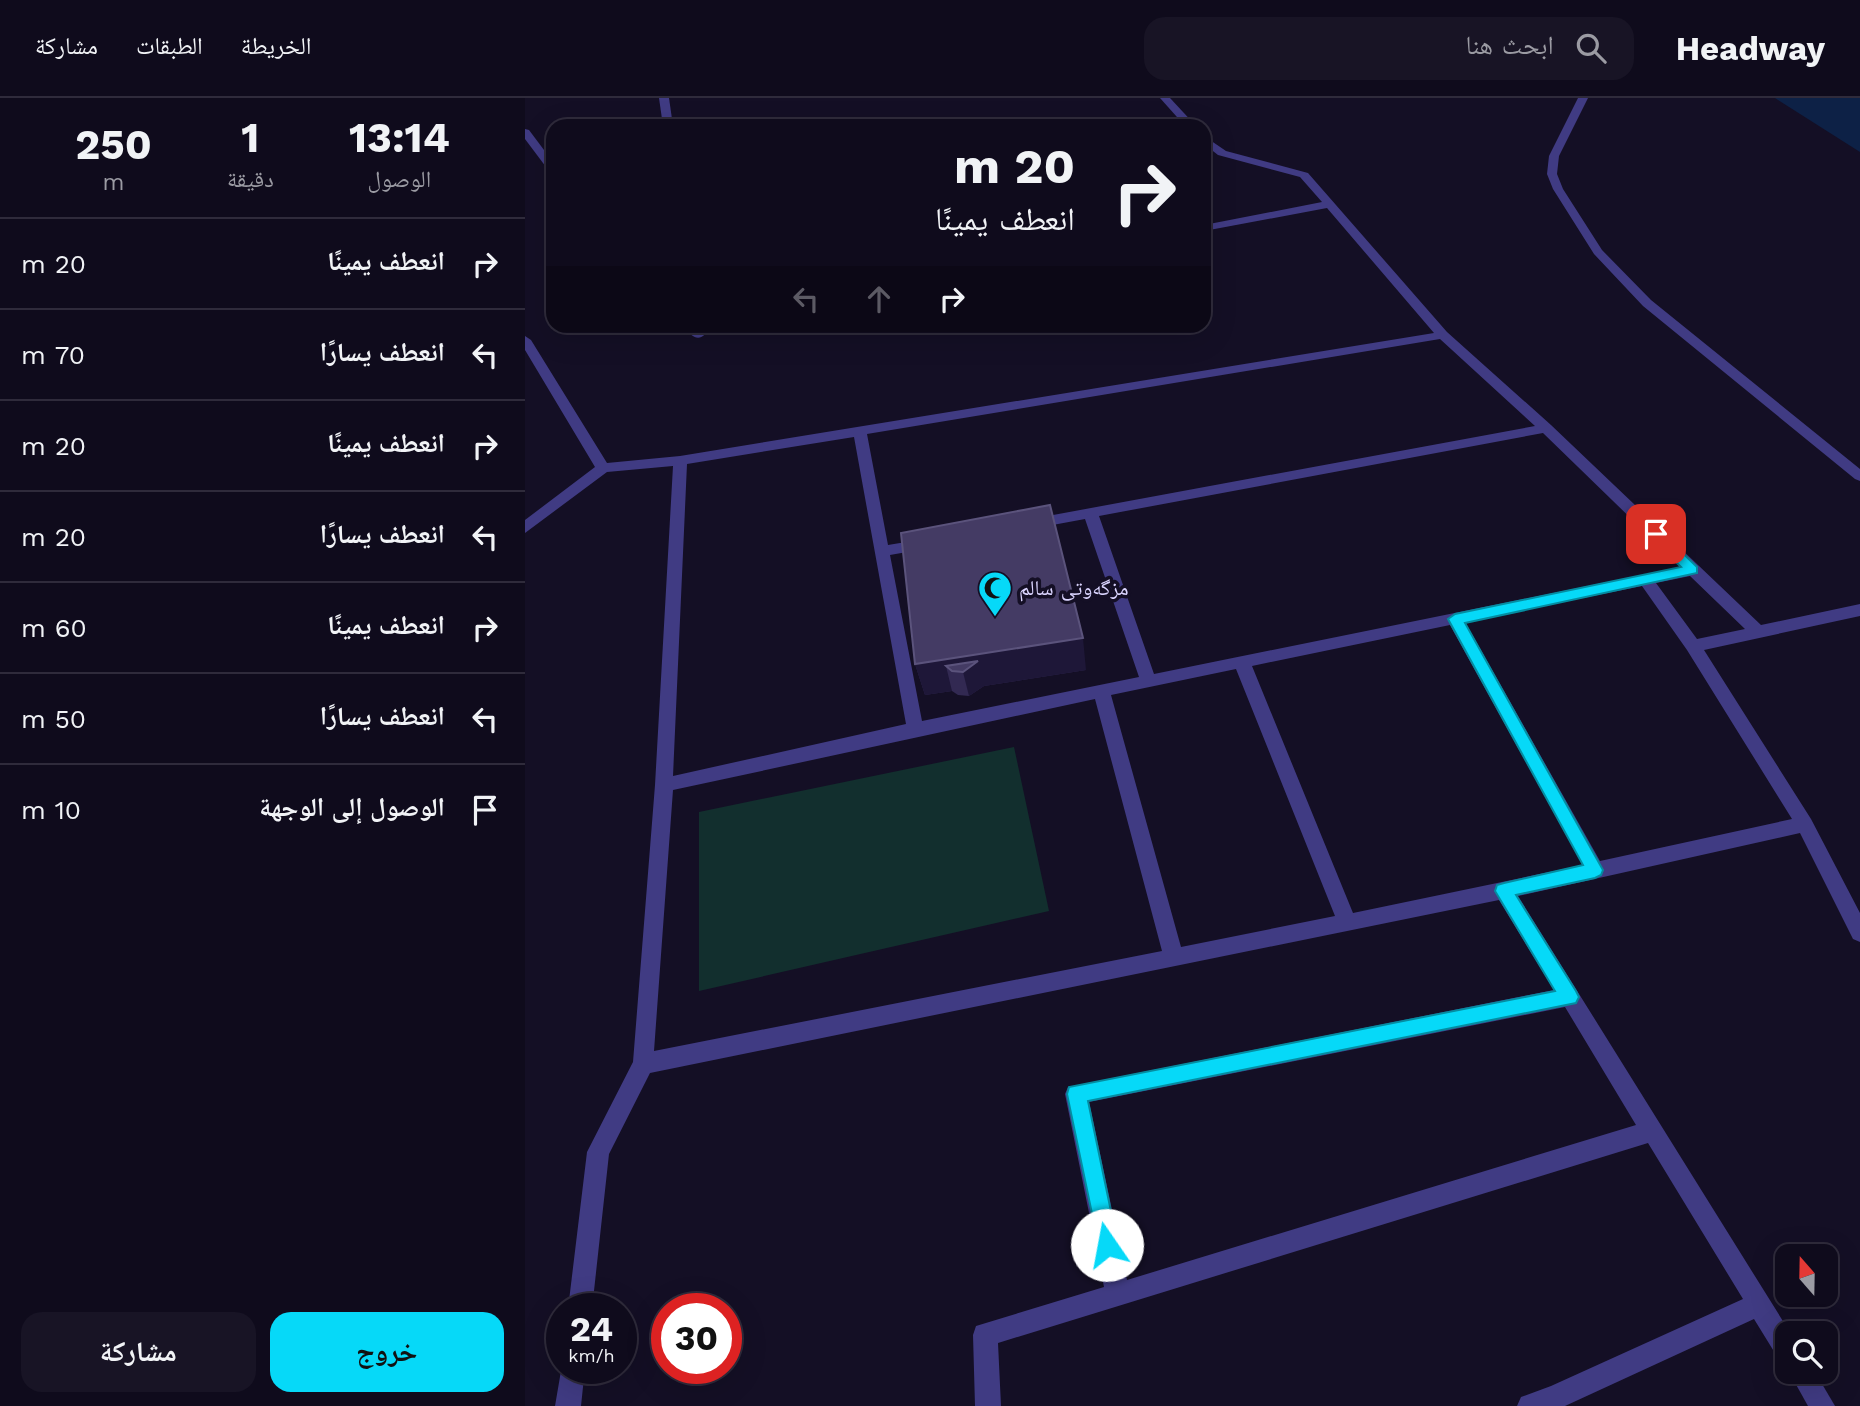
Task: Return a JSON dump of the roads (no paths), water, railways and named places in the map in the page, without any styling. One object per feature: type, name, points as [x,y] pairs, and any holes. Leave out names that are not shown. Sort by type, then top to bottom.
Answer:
[{"type":"street","points":[[664,98],[667,119]]},
{"type":"street","points":[[1165,98],[1184,119]]},
{"type":"street","points":[[1583,98],[1554,156],[1552,174],[1558,189],[1598,252],[1647,303],[1860,475]]},
{"type":"street","points":[[525,132],[529,146],[546,162]]},
{"type":"street","points":[[1211,145],[1221,153],[1304,175],[1443,335],[1546,428],[1759,633]]},
{"type":"street","points":[[529,146],[546,151]]},
{"type":"street","points":[[1211,227],[1329,204]]},
{"type":"street","points":[[525,528],[603,468],[680,461],[1443,335]]},
{"type":"street","points":[[525,340],[603,468]]},
{"type":"street","points":[[1012,527],[1546,428]]},
{"type":"street","points":[[860,432],[915,729]]},
{"type":"street","points":[[1829,452],[1860,462]]},
{"type":"street","points":[[582,1293],[598,1152],[643,1064],[664,785],[680,461]]},
{"type":"street","points":[[1090,513],[1149,682]]},
{"type":"street","points":[[883,551],[935,542]]},
{"type":"street","points":[[664,785],[915,729],[1692,570]]},
{"type":"street","points":[[1646,580],[1693,646],[1805,824],[1860,933]]},
{"type":"street","points":[[1693,646],[1860,610]]},
{"type":"street","points":[[1455,619],[1595,870]]},
{"type":"street","points":[[1242,663],[1348,923]]},
{"type":"street","points":[[1102,692],[1174,958]]},
{"type":"street","points":[[643,1064],[1504,891],[1805,824]]},
{"type":"street","points":[[1504,891],[1775,1330]]},
{"type":"street","points":[[1118,1295],[1076,1094],[1569,997]]},
{"type":"street","points":[[988,1406],[985,1335],[1652,1132]]},
{"type":"street","points":[[1529,1406],[1554,1398],[1759,1304]]},
{"type":"street","points":[[568,1406],[571,1384]]},
{"type":"street","points":[[1808,1384],[1822,1406]]},
{"type":"water","points":[[1775,98],[1860,98],[1860,152]]},
{"type":"place","name":"مزگەوتی سالم","points":[[995,618]]}]
